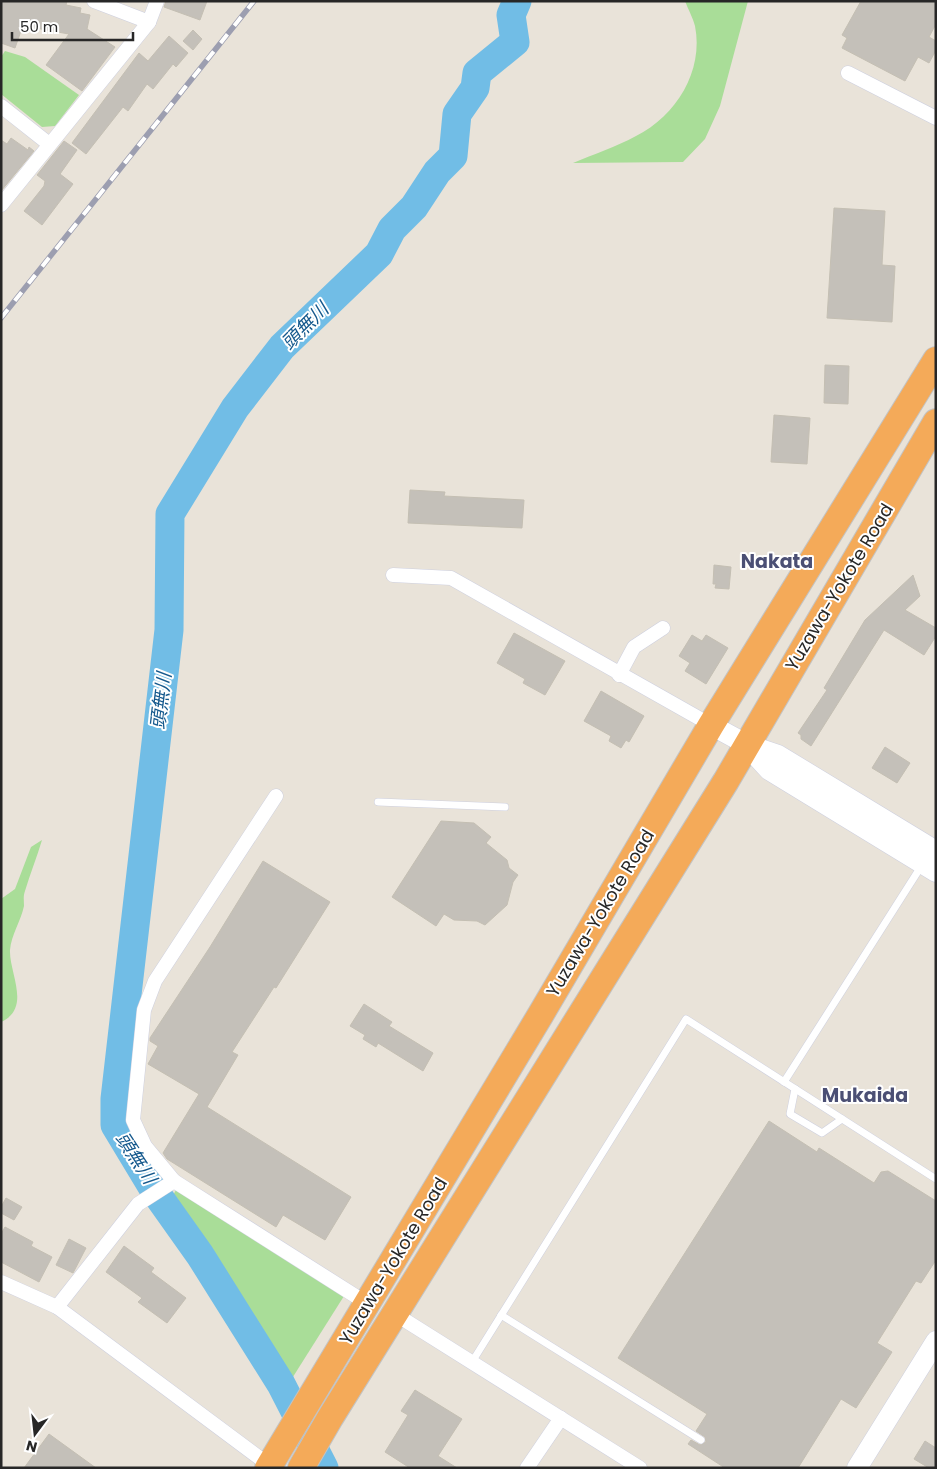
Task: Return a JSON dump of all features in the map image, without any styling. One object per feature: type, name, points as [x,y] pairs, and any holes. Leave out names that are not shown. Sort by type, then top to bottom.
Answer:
[{"type":"highway","name":"Yuzawa-Yokote Road","points":[[268,1467],[368,1304],[711,725],[936,360]]},
{"type":"highway","name":"Yuzawa-Yokote Road","points":[[301,1468],[330,1418],[598,990],[726,781],[746,744],[850,572],[936,422]]},
{"type":"street","points":[[1,205],[149,22],[157,1]]},
{"type":"street","points":[[102,3],[149,22]]},
{"type":"street","points":[[848,73],[936,118]]},
{"type":"street","points":[[1,106],[49,144]]},
{"type":"street","points":[[393,575],[451,578],[619,675],[746,744],[769,770],[931,863]]},
{"type":"street","points":[[619,675],[634,647],[663,628]]},
{"type":"street","points":[[276,796],[155,981],[144,1010],[133,1120],[145,1146],[169,1184],[368,1304]]},
{"type":"street","points":[[57,1307],[138,1204],[169,1184]]},
{"type":"street","points":[[1,1282],[57,1307],[268,1467]]},
{"type":"street","points":[[395,1314],[640,1468]]},
{"type":"street","points":[[857,1468],[936,1341]]},
{"type":"street","points":[[527,1468],[561,1418]]},
{"type":"lane","points":[[378,802],[505,807]]},
{"type":"lane","points":[[784,1082],[931,863]]},
{"type":"lane","points":[[472,1362],[686,1019],[936,1179]]},
{"type":"lane","points":[[795,1089],[790,1114],[822,1133],[842,1119]]},
{"type":"lane","points":[[501,1315],[701,1440]]},
{"type":"green space","points":[[685,1],[748,1],[720,106],[705,139],[683,162],[573,163],[636,136],[663,117],[675,104],[691,75],[697,43],[695,26]]},
{"type":"green space","points":[[5,51],[25,57],[79,95],[55,126],[42,127],[1,94],[1,57]]},
{"type":"green space","points":[[42,840],[24,893],[23,912],[14,933],[10,950],[17,989],[15,1008],[10,1016],[1,1022],[1,899],[15,889],[31,847]]},
{"type":"green space","points":[[176,1190],[344,1296],[291,1380],[172,1197]]},
{"type":"building","points":[[1,1],[67,1],[66,5],[81,8],[80,13],[90,15],[87,29],[115,47],[82,91],[46,65],[69,34],[35,28],[34,32],[22,28],[15,48],[1,43]]},
{"type":"building","points":[[166,1],[207,1],[200,20],[164,7]]},
{"type":"building","points":[[861,1],[936,1],[936,24],[929,37],[936,41],[936,50],[929,63],[918,57],[905,81],[842,48],[847,38],[842,35]]},
{"type":"building","points":[[193,30],[202,39],[193,50],[183,41]]},
{"type":"building","points":[[169,36],[188,53],[176,67],[173,64],[153,89],[147,84],[128,111],[123,107],[86,154],[72,143],[139,53],[148,61]]},
{"type":"building","points":[[11,138],[28,150],[29,147],[34,151],[1,191],[1,140],[7,144]]},
{"type":"building","points":[[64,141],[77,150],[60,174],[73,184],[42,225],[24,211],[44,186],[45,181],[37,175]]},
{"type":"building","points":[[834,208],[885,211],[882,265],[895,266],[892,322],[827,318]]},
{"type":"building","points":[[825,365],[849,366],[848,404],[824,403]]},
{"type":"building","points":[[774,415],[810,418],[807,464],[771,462]]},
{"type":"building","points":[[410,490],[445,492],[444,496],[524,500],[522,528],[408,523]]},
{"type":"building","points":[[714,565],[731,567],[729,589],[715,588],[716,584],[713,584]]},
{"type":"building","points":[[913,575],[920,596],[905,610],[936,628],[936,636],[924,655],[884,630],[811,746],[801,739],[801,735],[798,733],[827,690],[824,688],[865,620]]},
{"type":"building","points":[[514,633],[565,661],[545,695],[523,683],[525,679],[497,663]]},
{"type":"building","points":[[692,635],[702,641],[706,635],[728,648],[706,684],[685,671],[690,663],[679,656]]},
{"type":"building","points":[[601,691],[644,716],[629,742],[626,740],[621,748],[609,741],[611,736],[584,721]]},
{"type":"building","points":[[885,747],[910,763],[897,783],[872,768]]},
{"type":"building","points":[[441,821],[474,823],[491,837],[486,843],[507,860],[509,868],[518,875],[513,882],[507,905],[485,925],[477,921],[454,920],[444,914],[436,926],[392,897]]},
{"type":"building","points":[[263,861],[330,902],[276,988],[274,987],[232,1052],[238,1055],[207,1107],[351,1197],[325,1240],[283,1215],[276,1227],[167,1159],[163,1153],[199,1094],[148,1064],[158,1046],[150,1041],[150,1038],[210,947]]},
{"type":"building","points":[[364,1004],[392,1022],[389,1026],[433,1053],[423,1071],[378,1043],[376,1047],[363,1039],[365,1035],[350,1026]]},
{"type":"building","points":[[769,1121],[817,1152],[819,1148],[874,1183],[881,1172],[888,1171],[936,1201],[936,1260],[921,1283],[916,1281],[877,1343],[892,1352],[856,1408],[841,1399],[798,1468],[725,1468],[688,1444],[691,1440],[700,1445],[706,1442],[705,1437],[696,1431],[707,1414],[618,1358]]},
{"type":"building","points":[[6,1198],[22,1207],[14,1220],[1,1213],[1,1207]]},
{"type":"building","points":[[5,1227],[33,1242],[31,1246],[52,1257],[39,1282],[1,1262],[1,1234]]},
{"type":"building","points":[[69,1239],[86,1248],[73,1273],[56,1265]]},
{"type":"building","points":[[124,1246],[154,1268],[151,1272],[186,1298],[167,1323],[138,1302],[142,1298],[106,1272]]},
{"type":"building","points":[[415,1390],[462,1419],[438,1456],[457,1468],[410,1468],[385,1452],[408,1415],[401,1411]]},
{"type":"building","points":[[49,1434],[96,1468],[24,1468]]},
{"type":"building","points":[[925,1441],[936,1448],[936,1468],[929,1468],[914,1459]]},
{"type":"waterway","name":"頭無川","points":[[324,1468],[281,1384],[200,1255],[156,1193],[115,1125],[115,1099],[169,630],[170,514],[235,408],[282,347],[379,254],[392,229],[414,207],[437,172],[453,156],[457,114],[475,88],[477,73],[515,42],[511,15],[517,1]]},
{"type":"railway","points":[[1,318],[254,1]]},
{"type":"district","name":"Nakata","points":[[777,561]]},
{"type":"district","name":"Mukaida","points":[[865,1095]]}]
